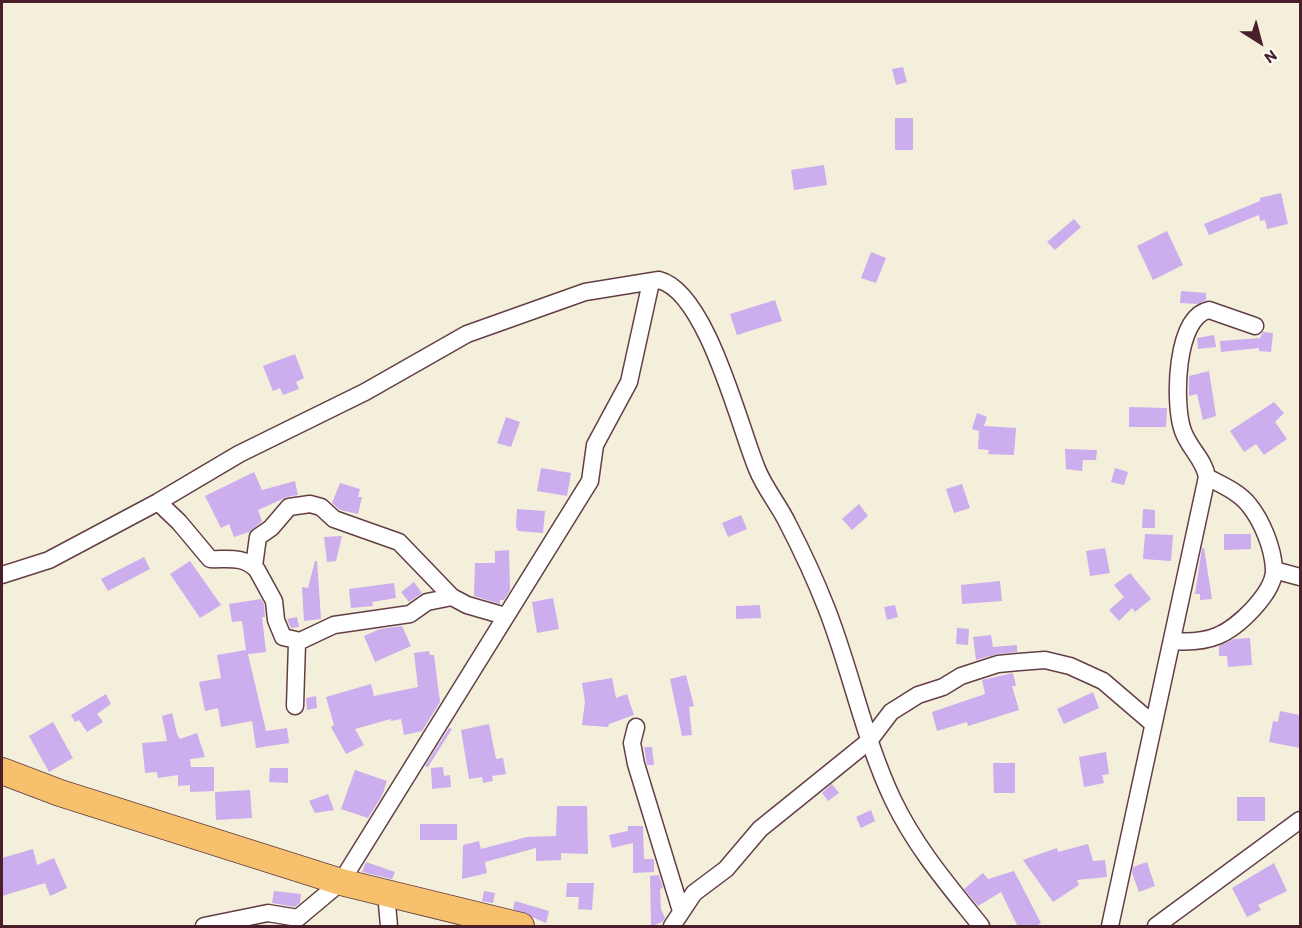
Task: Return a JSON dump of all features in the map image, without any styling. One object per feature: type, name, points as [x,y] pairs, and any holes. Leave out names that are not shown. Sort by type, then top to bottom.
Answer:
[{"type":"main road","points":[[2,771],[60,793],[341,882],[520,927]]},
{"type":"street","points":[[204,927],[267,913],[298,918],[341,882],[590,481],[595,445],[629,382],[651,282]]},
{"type":"street","points":[[2,575],[49,560],[158,502],[239,454],[365,392],[466,334],[585,292],[651,282],[669,283],[692,307],[708,336],[757,471],[787,523],[825,605],[845,656],[869,741],[892,797],[917,846],[981,927]]},
{"type":"street","points":[[1110,927],[1128,850],[1152,723],[1203,507],[1207,477],[1206,468],[1185,436],[1180,422],[1181,345],[1188,328],[1203,311],[1209,310],[1255,326]]},
{"type":"street","points":[[1172,641],[1209,639],[1236,626],[1260,600],[1274,570],[1269,546],[1258,517],[1249,504],[1240,496],[1207,477]]},
{"type":"street","points":[[158,502],[210,559],[229,557],[254,566]]},
{"type":"street","points":[[300,641],[283,637],[276,620],[274,601],[254,566],[258,537],[271,528],[289,507],[310,504],[321,507],[334,519],[399,542],[452,597],[467,605],[505,616]]},
{"type":"street","points":[[1274,570],[1300,577]]},
{"type":"street","points":[[295,706],[297,643],[334,625],[410,614],[427,602],[452,597]]},
{"type":"street","points":[[672,927],[694,892],[722,873],[760,829],[869,741],[891,712],[918,695],[987,667],[1044,660],[1080,669],[1103,681],[1152,723]]},
{"type":"street","points":[[636,727],[632,743],[636,764],[681,911]]},
{"type":"street","points":[[1156,927],[1300,820]]},
{"type":"street","points":[[386,893],[389,927]]},
{"type":"building","points":[[903,67],[907,82],[896,85],[892,69]]},
{"type":"building","points":[[895,118],[913,118],[913,150],[895,150]]},
{"type":"building","points":[[824,165],[827,185],[794,190],[791,170]]},
{"type":"building","points":[[1281,193],[1288,224],[1267,229],[1265,220],[1260,221],[1259,215],[1209,235],[1204,224],[1260,201],[1260,198]]},
{"type":"building","points":[[1074,219],[1081,227],[1055,250],[1047,242]]},
{"type":"building","points":[[1167,231],[1183,265],[1153,280],[1137,246]]},
{"type":"building","points":[[871,252],[886,258],[876,283],[861,278]]},
{"type":"building","points":[[1181,291],[1206,293],[1206,300],[1198,304],[1180,303]]},
{"type":"building","points":[[775,300],[782,321],[737,335],[730,314]]},
{"type":"building","points":[[1263,332],[1273,333],[1271,352],[1259,351],[1259,348],[1221,352],[1220,341],[1260,338]]},
{"type":"building","points":[[1214,335],[1216,347],[1198,349],[1197,338]]},
{"type":"building","points":[[295,354],[304,378],[296,382],[299,389],[283,395],[280,388],[273,391],[263,366]]},
{"type":"building","points":[[1209,371],[1216,416],[1203,420],[1197,394],[1189,396],[1189,376]]},
{"type":"building","points":[[1274,402],[1284,413],[1275,422],[1287,439],[1264,455],[1256,444],[1244,452],[1230,431]]},
{"type":"building","points":[[1129,407],[1167,408],[1166,427],[1129,427]]},
{"type":"building","points":[[977,413],[987,417],[984,426],[1016,428],[1014,455],[988,454],[989,450],[978,449],[979,431],[972,429]]},
{"type":"building","points":[[506,417],[520,422],[511,447],[497,443]]},
{"type":"building","points":[[1065,449],[1097,450],[1096,460],[1083,460],[1082,471],[1066,469]]},
{"type":"building","points":[[541,468],[571,473],[567,496],[537,491]]},
{"type":"building","points":[[1115,468],[1128,472],[1124,485],[1111,482]]},
{"type":"building","points":[[254,472],[262,490],[295,481],[298,495],[287,497],[258,510],[262,521],[249,532],[234,537],[229,524],[221,528],[205,496]]},
{"type":"building","points":[[340,483],[360,489],[358,497],[362,497],[358,514],[340,510],[332,503]]},
{"type":"building","points":[[962,484],[970,508],[954,513],[946,489]]},
{"type":"building","points":[[859,504],[868,516],[852,530],[842,519]]},
{"type":"building","points":[[517,509],[545,511],[543,533],[518,531],[516,527]]},
{"type":"building","points":[[1143,509],[1155,510],[1155,528],[1142,528]]},
{"type":"building","points":[[741,515],[747,529],[728,537],[722,523]]},
{"type":"building","points":[[1145,534],[1173,535],[1171,561],[1143,559]]},
{"type":"building","points":[[1224,534],[1251,534],[1251,549],[1224,550]]},
{"type":"building","points":[[342,536],[336,561],[327,562],[324,537]]},
{"type":"building","points":[[1105,548],[1110,573],[1090,576],[1086,551]]},
{"type":"building","points":[[1202,548],[1204,548],[1212,599],[1200,600],[1200,594],[1195,594]]},
{"type":"building","points":[[509,550],[510,590],[504,600],[500,600],[500,604],[474,596],[475,563],[495,563],[495,551]]},
{"type":"building","points":[[144,557],[150,569],[108,591],[101,579]]},
{"type":"building","points":[[190,561],[221,605],[200,618],[170,574]]},
{"type":"building","points":[[315,561],[317,561],[321,619],[304,621],[302,587],[308,588]]},
{"type":"building","points":[[1130,573],[1151,599],[1135,612],[1132,608],[1119,621],[1109,610],[1124,597],[1114,585]]},
{"type":"building","points":[[1000,581],[1002,601],[962,604],[961,585]]},
{"type":"building","points":[[414,582],[422,593],[409,602],[401,592]]},
{"type":"building","points":[[394,583],[396,598],[372,602],[373,606],[351,608],[349,589]]},
{"type":"building","points":[[553,598],[559,629],[537,633],[532,602]]},
{"type":"building","points":[[261,599],[264,604],[265,617],[262,617],[266,652],[248,654],[266,731],[287,728],[289,743],[256,748],[252,721],[221,727],[218,708],[205,711],[199,682],[221,678],[217,655],[246,650],[242,621],[232,622],[229,604]]},
{"type":"building","points":[[760,605],[761,618],[736,619],[736,606]]},
{"type":"building","points":[[895,605],[898,617],[887,620],[884,607]]},
{"type":"building","points":[[297,617],[299,627],[291,628],[287,619]]},
{"type":"building","points":[[402,626],[411,646],[375,662],[364,636],[380,629]]},
{"type":"building","points":[[957,628],[969,629],[968,645],[956,644]]},
{"type":"building","points":[[991,635],[993,647],[1017,645],[1017,652],[997,654],[976,660],[973,637]]},
{"type":"building","points":[[1250,638],[1252,665],[1228,667],[1227,656],[1219,656],[1219,646],[1234,639]]},
{"type":"building","points":[[429,651],[430,655],[434,655],[440,702],[422,731],[404,735],[401,719],[391,721],[391,719],[355,729],[364,745],[346,754],[331,727],[334,725],[326,697],[371,684],[374,696],[418,687],[414,653]]},
{"type":"building","points":[[1013,673],[1016,686],[1012,686],[1019,710],[968,726],[967,722],[937,731],[932,712],[985,694],[982,680]]},
{"type":"building","points":[[686,675],[694,706],[689,707],[692,735],[682,736],[670,679]]},
{"type":"building","points":[[612,678],[616,698],[627,694],[634,715],[609,724],[608,727],[582,725],[585,702],[582,683]]},
{"type":"building","points":[[1093,692],[1099,708],[1064,724],[1057,709]]},
{"type":"building","points":[[106,694],[111,704],[97,714],[103,722],[87,732],[79,720],[75,722],[71,715]]},
{"type":"building","points":[[316,696],[317,708],[307,710],[306,698]]},
{"type":"building","points":[[1280,711],[1300,715],[1300,748],[1269,742],[1273,721],[1278,722]]},
{"type":"building","points":[[172,713],[180,739],[197,733],[205,757],[190,759],[191,767],[214,767],[214,791],[190,792],[190,785],[178,786],[178,775],[158,778],[157,772],[145,773],[142,743],[167,741],[162,716]]},
{"type":"building","points":[[53,722],[73,758],[49,772],[29,736]]},
{"type":"building","points":[[489,724],[496,759],[503,758],[506,774],[492,776],[493,781],[483,783],[482,777],[469,779],[461,730]]},
{"type":"building","points":[[449,728],[452,729],[428,767],[425,766]]},
{"type":"building","points":[[644,747],[652,747],[654,765],[647,765]]},
{"type":"building","points":[[1106,752],[1109,774],[1102,775],[1104,783],[1084,787],[1079,757]]},
{"type":"building","points":[[993,763],[1015,763],[1015,793],[994,793]]},
{"type":"building","points":[[443,767],[444,776],[450,775],[451,787],[432,789],[431,768]]},
{"type":"building","points":[[270,768],[288,768],[288,783],[269,782]]},
{"type":"building","points":[[355,770],[387,781],[382,796],[368,818],[341,809]]},
{"type":"building","points":[[832,784],[839,793],[828,801],[822,793]]},
{"type":"building","points":[[250,790],[252,818],[216,820],[215,792]]},
{"type":"building","points":[[328,794],[334,810],[315,813],[309,801]]},
{"type":"building","points":[[1237,797],[1265,797],[1265,821],[1237,821]]},
{"type":"building","points":[[557,806],[587,806],[588,854],[561,853],[561,860],[536,861],[536,848],[485,862],[487,873],[462,879],[463,845],[479,841],[481,849],[527,837],[556,836]]},
{"type":"building","points":[[871,810],[875,821],[861,828],[856,817]]},
{"type":"building","points":[[420,824],[457,824],[457,840],[420,840]]},
{"type":"building","points":[[628,826],[643,826],[644,859],[654,859],[654,872],[633,873],[633,843],[612,848],[609,835],[628,831]]},
{"type":"building","points":[[1088,844],[1093,861],[1105,860],[1107,877],[1077,880],[1079,885],[1053,902],[1023,860],[1057,848],[1058,852]]},
{"type":"building","points":[[33,849],[37,865],[54,858],[67,888],[50,896],[45,883],[2,896],[2,858]]},
{"type":"building","points":[[366,862],[395,872],[392,879],[362,872]]},
{"type":"building","points":[[1147,862],[1155,886],[1139,892],[1132,873],[1133,867]]},
{"type":"building","points":[[1274,863],[1287,891],[1258,905],[1261,910],[1247,917],[1232,888]]},
{"type":"building","points":[[1014,871],[1041,923],[1034,927],[1018,927],[1001,892],[978,906],[964,889],[983,873],[988,879]]},
{"type":"building","points":[[659,875],[663,888],[660,889],[661,909],[665,918],[651,927],[650,876]]},
{"type":"building","points":[[567,883],[594,883],[592,910],[578,909],[579,897],[566,897]]},
{"type":"building","points":[[274,891],[301,894],[300,903],[295,907],[272,903]]},
{"type":"building","points":[[484,891],[495,893],[493,903],[482,901]]},
{"type":"building","points":[[515,901],[549,911],[546,923],[513,909]]}]
